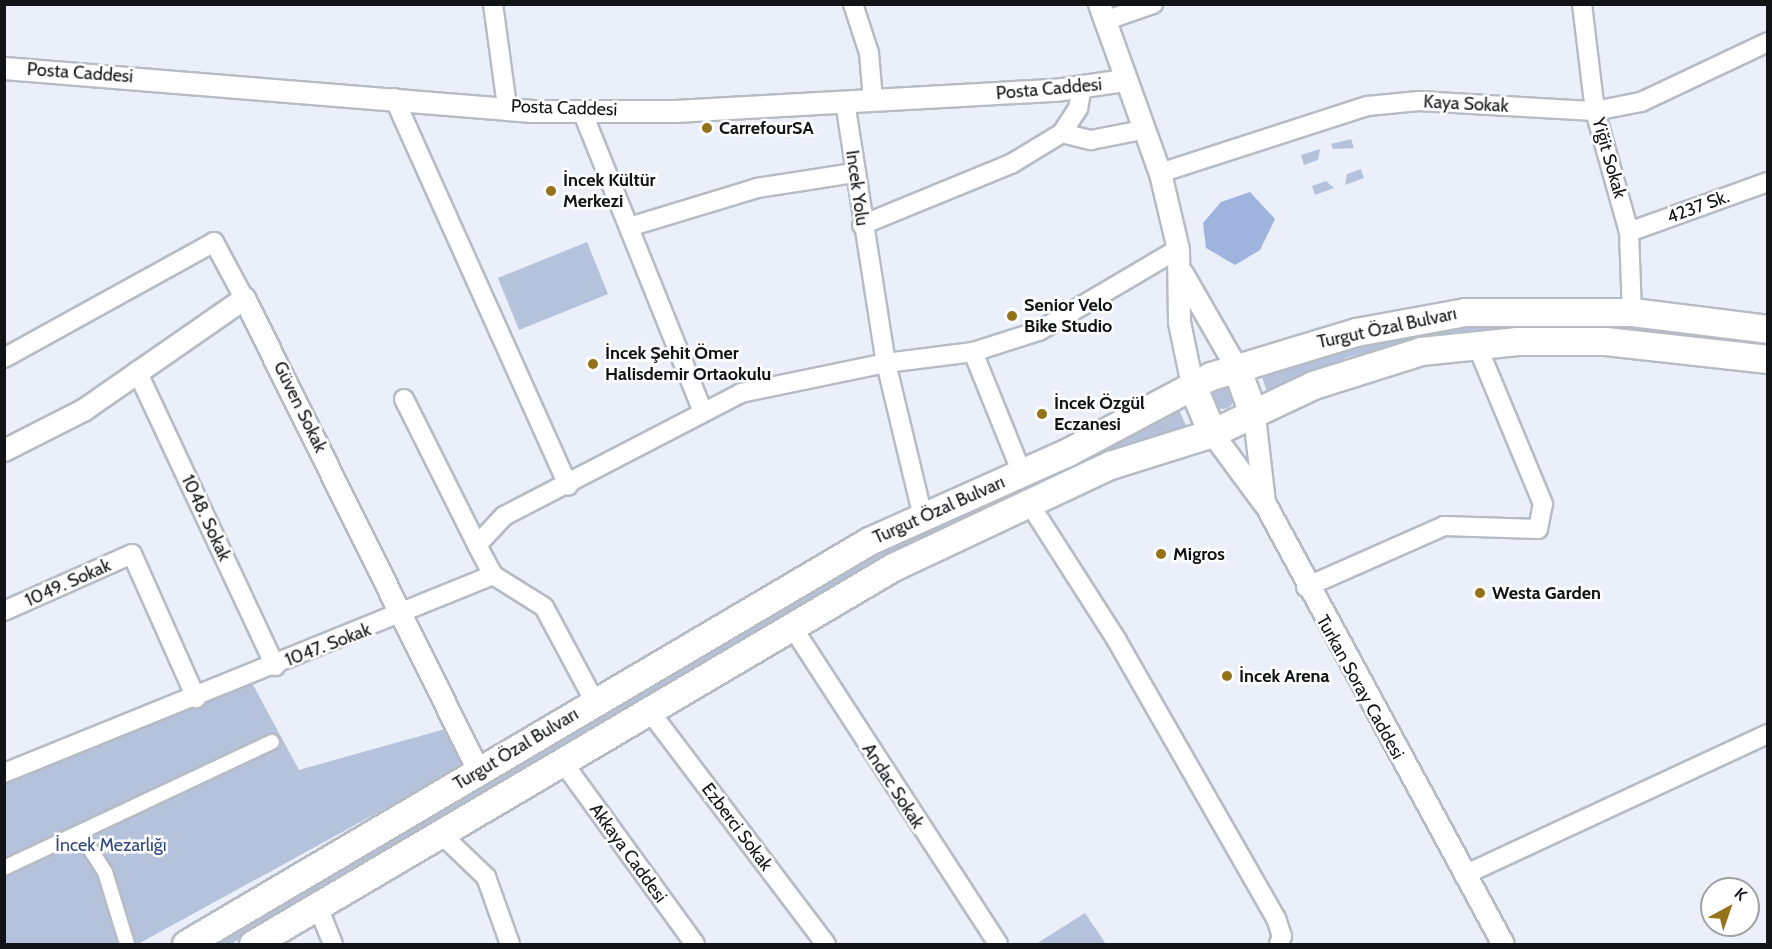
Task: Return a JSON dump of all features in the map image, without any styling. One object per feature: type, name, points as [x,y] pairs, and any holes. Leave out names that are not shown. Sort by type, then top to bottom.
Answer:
[{"type":"main road","name":"Turgut Özal Bulvarı","points":[[186,945],[869,541],[1022,473],[1192,385],[1236,368],[1356,332],[1465,312],[1632,312],[1767,329]]},
{"type":"main road","name":"Turgut Özal Bulvarı","points":[[253,945],[648,709],[893,567],[1110,465],[1212,433],[1360,367],[1476,343],[1605,341],[1767,359]]},
{"type":"main road","points":[[1236,368],[1254,416]]},
{"type":"main road","points":[[1192,385],[1212,433]]},
{"type":"street","points":[[494,4],[507,106]]},
{"type":"street","points":[[853,4],[869,53],[873,100]]},
{"type":"street","points":[[1154,4],[1102,13],[1142,130],[1160,173],[1182,273],[1179,322],[1192,385]]},
{"type":"street","name":"Yiğit Sokak","points":[[1582,4],[1595,111],[1629,231],[1632,312]]},
{"type":"street","name":"Kaya Sokak","points":[[1160,173],[1368,106],[1419,101],[1595,111],[1641,102],[1767,42]]},
{"type":"street","name":"Posta Caddesi","points":[[4,68],[582,111],[845,102],[1082,88],[1124,80]]},
{"type":"street","points":[[862,225],[1011,164],[1062,133],[1078,108],[1082,88]]},
{"type":"street","points":[[394,98],[568,486]]},
{"type":"street","name":"Incek Yolu","points":[[845,102],[862,225],[886,363],[923,517]]},
{"type":"street","points":[[582,111],[703,412]]},
{"type":"street","points":[[1062,133],[1091,140],[1142,130]]},
{"type":"street","points":[[629,228],[757,188],[855,173]]},
{"type":"street","name":"4237 Sk.","points":[[1629,231],[1767,182]]},
{"type":"street","points":[[4,358],[214,242],[244,298],[83,410],[4,450]]},
{"type":"street","points":[[477,545],[504,516],[568,486],[741,393],[886,363],[973,352],[1039,331],[1178,249]]},
{"type":"street","points":[[1182,273],[1236,368]]},
{"type":"street","name":"Güven Sokak","points":[[244,298],[400,617],[479,772]]},
{"type":"street","points":[[1306,587],[1444,526],[1538,529],[1543,504],[1476,343]]},
{"type":"street","points":[[973,352],[1022,473]]},
{"type":"street","name":"1048. Sokak","points":[[137,371],[275,666]]},
{"type":"street","points":[[404,399],[493,575],[544,607],[595,702]]},
{"type":"street","name":"Turkan Soray Caddesi","points":[[1254,416],[1264,502],[1306,587],[1503,945]]},
{"type":"street","points":[[1212,433],[1264,502]]},
{"type":"street","points":[[1029,503],[1116,639],[1276,918],[1282,936],[1279,945]]},
{"type":"street","name":"1049. Sokak","points":[[4,611],[132,554],[196,698]]},
{"type":"street","name":"1047. Sokak","points":[[4,773],[400,617],[493,575]]},
{"type":"street","name":"Andac Sokak","points":[[791,625],[998,945]]},
{"type":"street","name":"Ezberci Sokak","points":[[648,709],[826,945]]},
{"type":"street","points":[[1464,875],[1767,734]]},
{"type":"street","points":[[4,868],[272,742]]},
{"type":"street","name":"Akkaya Caddesi","points":[[562,761],[695,945]]},
{"type":"street","points":[[80,833],[105,872],[127,945]]},
{"type":"street","points":[[440,833],[486,877],[510,945]]},
{"type":"street","points":[[318,907],[333,945]]},
{"type":"green space","points":[[1351,139],[1354,148],[1333,149],[1331,144]]},
{"type":"green space","points":[[1320,149],[1318,160],[1304,165],[1301,155]]},
{"type":"green space","points":[[1361,169],[1364,178],[1345,185],[1347,174]]},
{"type":"green space","points":[[1326,181],[1334,188],[1315,195],[1312,186]]},
{"type":"green space","points":[[587,242],[608,294],[519,330],[498,278]]},
{"type":"green space","points":[[1569,319],[1767,338],[1767,349],[1423,340],[1348,357],[1268,395],[1260,371],[1456,326]]},
{"type":"green space","points":[[1223,387],[1231,390],[1234,398],[1231,406],[1223,409],[1215,406],[1212,398],[1215,390]]},
{"type":"green space","points":[[1178,407],[1187,428],[1122,448],[893,552],[231,944],[212,944],[868,554]]},
{"type":"green space","name":"İncek Mezarlığı","points":[[252,683],[299,770],[445,729],[468,763],[138,944],[5,944],[5,779]]},
{"type":"green space","points":[[1085,913],[1106,944],[1036,944]]},
{"type":"shaded area","points":[[1250,192],[1275,219],[1260,250],[1235,265],[1206,248],[1203,223],[1221,202]]},
{"type":"place","name":"CarrefourSA","points":[[707,128]]},
{"type":"place","name":"İncek Kültür Merkezi","points":[[551,191]]},
{"type":"place","name":"Senior Velo Bike Studio","points":[[1012,316]]},
{"type":"place","name":"İncek Şehit Ömer Halisdemir Ortaokulu","points":[[593,364]]},
{"type":"place","name":"İncek Özgül Eczanesi","points":[[1042,414]]},
{"type":"place","name":"Migros","points":[[1161,554]]},
{"type":"place","name":"Westa Garden","points":[[1480,593]]},
{"type":"place","name":"İncek Arena","points":[[1227,676]]}]
